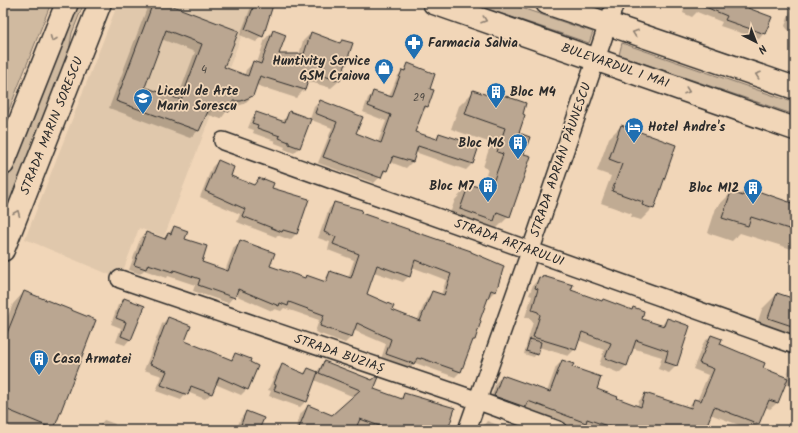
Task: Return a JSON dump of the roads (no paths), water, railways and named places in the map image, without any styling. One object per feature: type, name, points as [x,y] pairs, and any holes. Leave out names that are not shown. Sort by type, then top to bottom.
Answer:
[{"type":"main road","points":[[3,164],[67,3]]},
{"type":"main road","name":"STRADA MARIN SORESCU","points":[[3,250],[100,3]]},
{"type":"main road","name":"BULEVARDUL 1 MAI","points":[[434,3],[795,129]]},
{"type":"main road","points":[[547,3],[795,88]]},
{"type":"street","name":"STRADA ADRIAN PĂUNESCU","points":[[467,430],[476,400],[530,251],[615,3]]},
{"type":"street","name":"STRADA ARȚARULUI","points":[[223,141],[795,345]]},
{"type":"street","name":"STRADA BUZIAȘ","points":[[120,279],[476,400],[558,430]]},
{"type":"place","name":"Farmacia Salvia","points":[[414,60]]},
{"type":"place","name":"Huntivity Service GSM Craiova","points":[[384,85]]},
{"type":"place","name":"Bloc M4","points":[[496,109]]},
{"type":"place","name":"Liceul de Arte Marin Sorescu","points":[[143,115]]},
{"type":"place","name":"Hotel Andre's","points":[[634,144]]},
{"type":"place","name":"Bloc M6","points":[[518,160]]},
{"type":"place","name":"Bloc M7","points":[[488,203]]},
{"type":"place","name":"Bloc M12","points":[[753,205]]},
{"type":"place","name":"Casa Armatei","points":[[39,376]]}]
